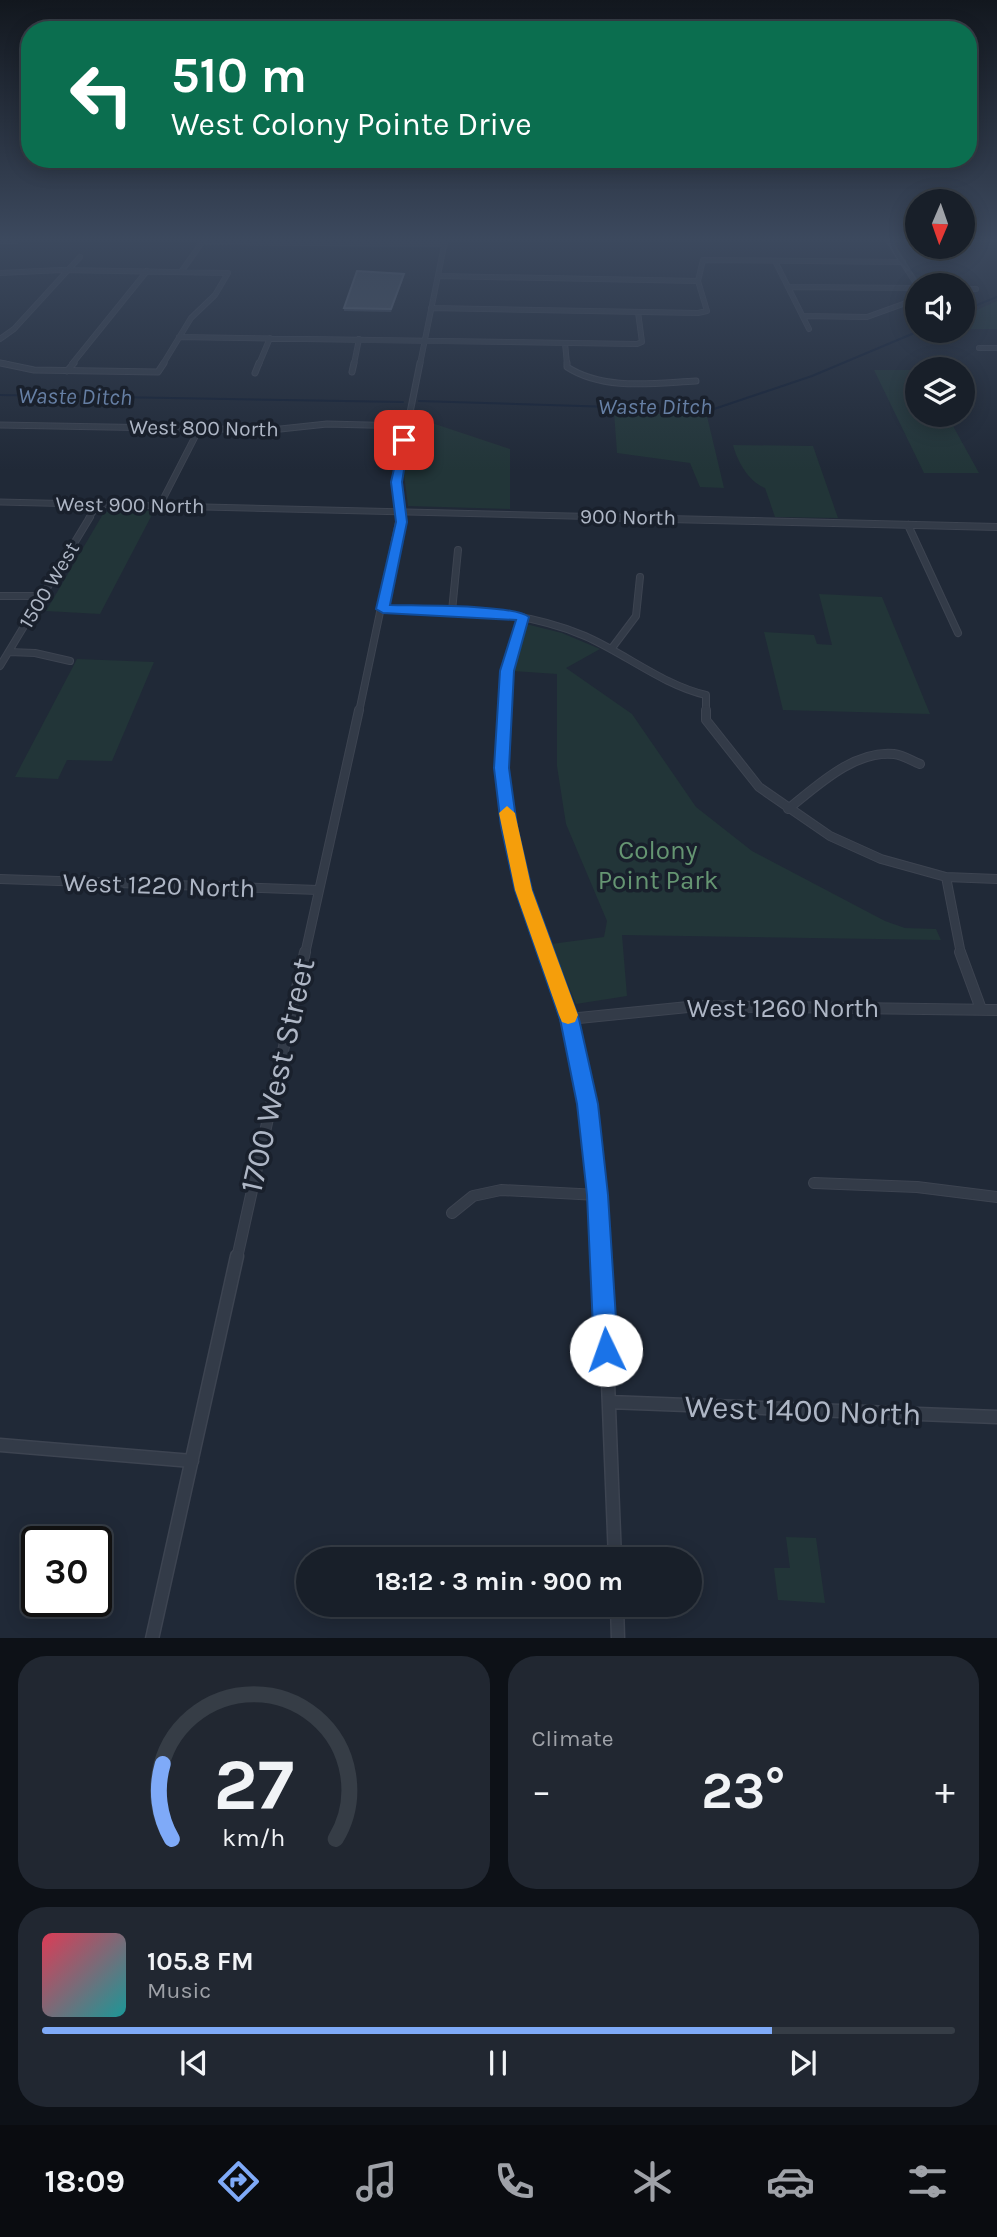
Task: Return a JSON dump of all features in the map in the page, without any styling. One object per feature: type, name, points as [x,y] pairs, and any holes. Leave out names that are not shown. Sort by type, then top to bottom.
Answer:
[{"type":"street","points":[[0,339],[24,317]]},
{"type":"street","points":[[66,371],[109,317]]},
{"type":"street","points":[[0,363],[23,369],[158,372],[192,317]]},
{"type":"street","name":"1700 West Street","points":[[152,1638],[383,609],[401,511],[396,482],[429,317]]},
{"type":"street","points":[[179,337],[641,344],[639,317]]},
{"type":"street","points":[[804,317],[809,329]]},
{"type":"street","points":[[255,373],[270,338]]},
{"type":"street","points":[[352,372],[359,339]]},
{"type":"street","points":[[565,343],[567,367],[579,376],[600,381],[696,381]]},
{"type":"street","points":[[979,348],[997,348]]},
{"type":"street","name":"West 800 North","points":[[0,425],[271,430],[327,424],[407,426]]},
{"type":"street","points":[[160,505],[199,429]]},
{"type":"street","name":"West 900 North","points":[[0,502],[260,508]]},
{"type":"street","name":"1500 West","points":[[0,666],[99,504]]},
{"type":"street","name":"900 North","points":[[260,508],[997,527]]},
{"type":"street","points":[[908,525],[958,633]]},
{"type":"street","points":[[453,611],[458,550]]},
{"type":"street","points":[[612,648],[635,623],[642,602],[640,577]]},
{"type":"street","points":[[0,596],[43,596]]},
{"type":"street","points":[[383,609],[523,617],[564,627],[612,648],[678,690],[706,695],[706,720],[759,787],[830,836],[881,859],[946,877],[997,879]]},
{"type":"street","points":[[523,617],[507,671],[502,768],[509,826],[524,890],[569,1019],[587,1104],[597,1195],[615,1547]]},
{"type":"street","points":[[9,652],[35,653],[70,661]]},
{"type":"street","points":[[788,809],[834,774],[864,760],[894,754],[920,764]]},
{"type":"street","points":[[946,877],[956,940],[981,1009]]},
{"type":"street","name":"West 1220 North","points":[[0,879],[318,890]]},
{"type":"street","name":"West 1260 North","points":[[569,1019],[698,1006],[997,1010]]},
{"type":"street","points":[[814,1183],[917,1187],[997,1197]]},
{"type":"street","points":[[453,1213],[473,1196],[501,1190],[597,1195]]},
{"type":"street","name":"West 1400 North","points":[[609,1402],[997,1417]]},
{"type":"street","points":[[0,1445],[192,1461]]},
{"type":"street","points":[[617,1617],[618,1638]]},
{"type":"green space","points":[[975,317],[997,317],[997,329],[975,329]]},
{"type":"green space","points":[[874,370],[905,370],[905,427],[954,427],[979,473],[924,473]]},
{"type":"green space","points":[[614,412],[707,416],[724,488],[700,487],[690,463],[617,453]]},
{"type":"green space","points":[[417,418],[510,449],[510,509],[408,506],[404,474]]},
{"type":"green space","points":[[733,445],[813,446],[838,518],[775,517],[765,488],[744,470]]},
{"type":"green space","points":[[110,510],[154,511],[100,614],[46,611],[103,514]]},
{"type":"green space","points":[[819,594],[882,597],[930,714],[783,710],[764,632],[814,635],[817,644],[832,645]]},
{"type":"green space","name":"Colony Point Park","points":[[526,624],[562,633],[600,649],[566,668],[632,714],[696,807],[752,851],[885,921],[905,928],[936,929],[941,940],[622,935],[627,996],[576,1004],[551,944],[604,937],[607,921],[566,824],[557,766],[557,674],[513,671]]},
{"type":"green space","points":[[77,659],[154,662],[112,761],[67,760],[58,779],[15,777]]},
{"type":"green space","points":[[786,1537],[816,1538],[825,1603],[778,1600],[774,1568],[790,1568]]},
{"type":"waterway","name":"Waste Ditch","points":[[419,401],[711,410],[812,376],[905,337]]},
{"type":"waterway","name":"Waste Ditch","points":[[0,395],[403,402]]},
{"type":"slow traffic","points":[[507,813],[524,890],[568,1015]]},
{"type":"route","points":[[404,440],[396,482],[401,522],[383,609],[490,613],[523,617],[511,649],[507,671],[502,768],[509,826],[524,890],[569,1019],[587,1104],[597,1195],[606,1350]]}]
